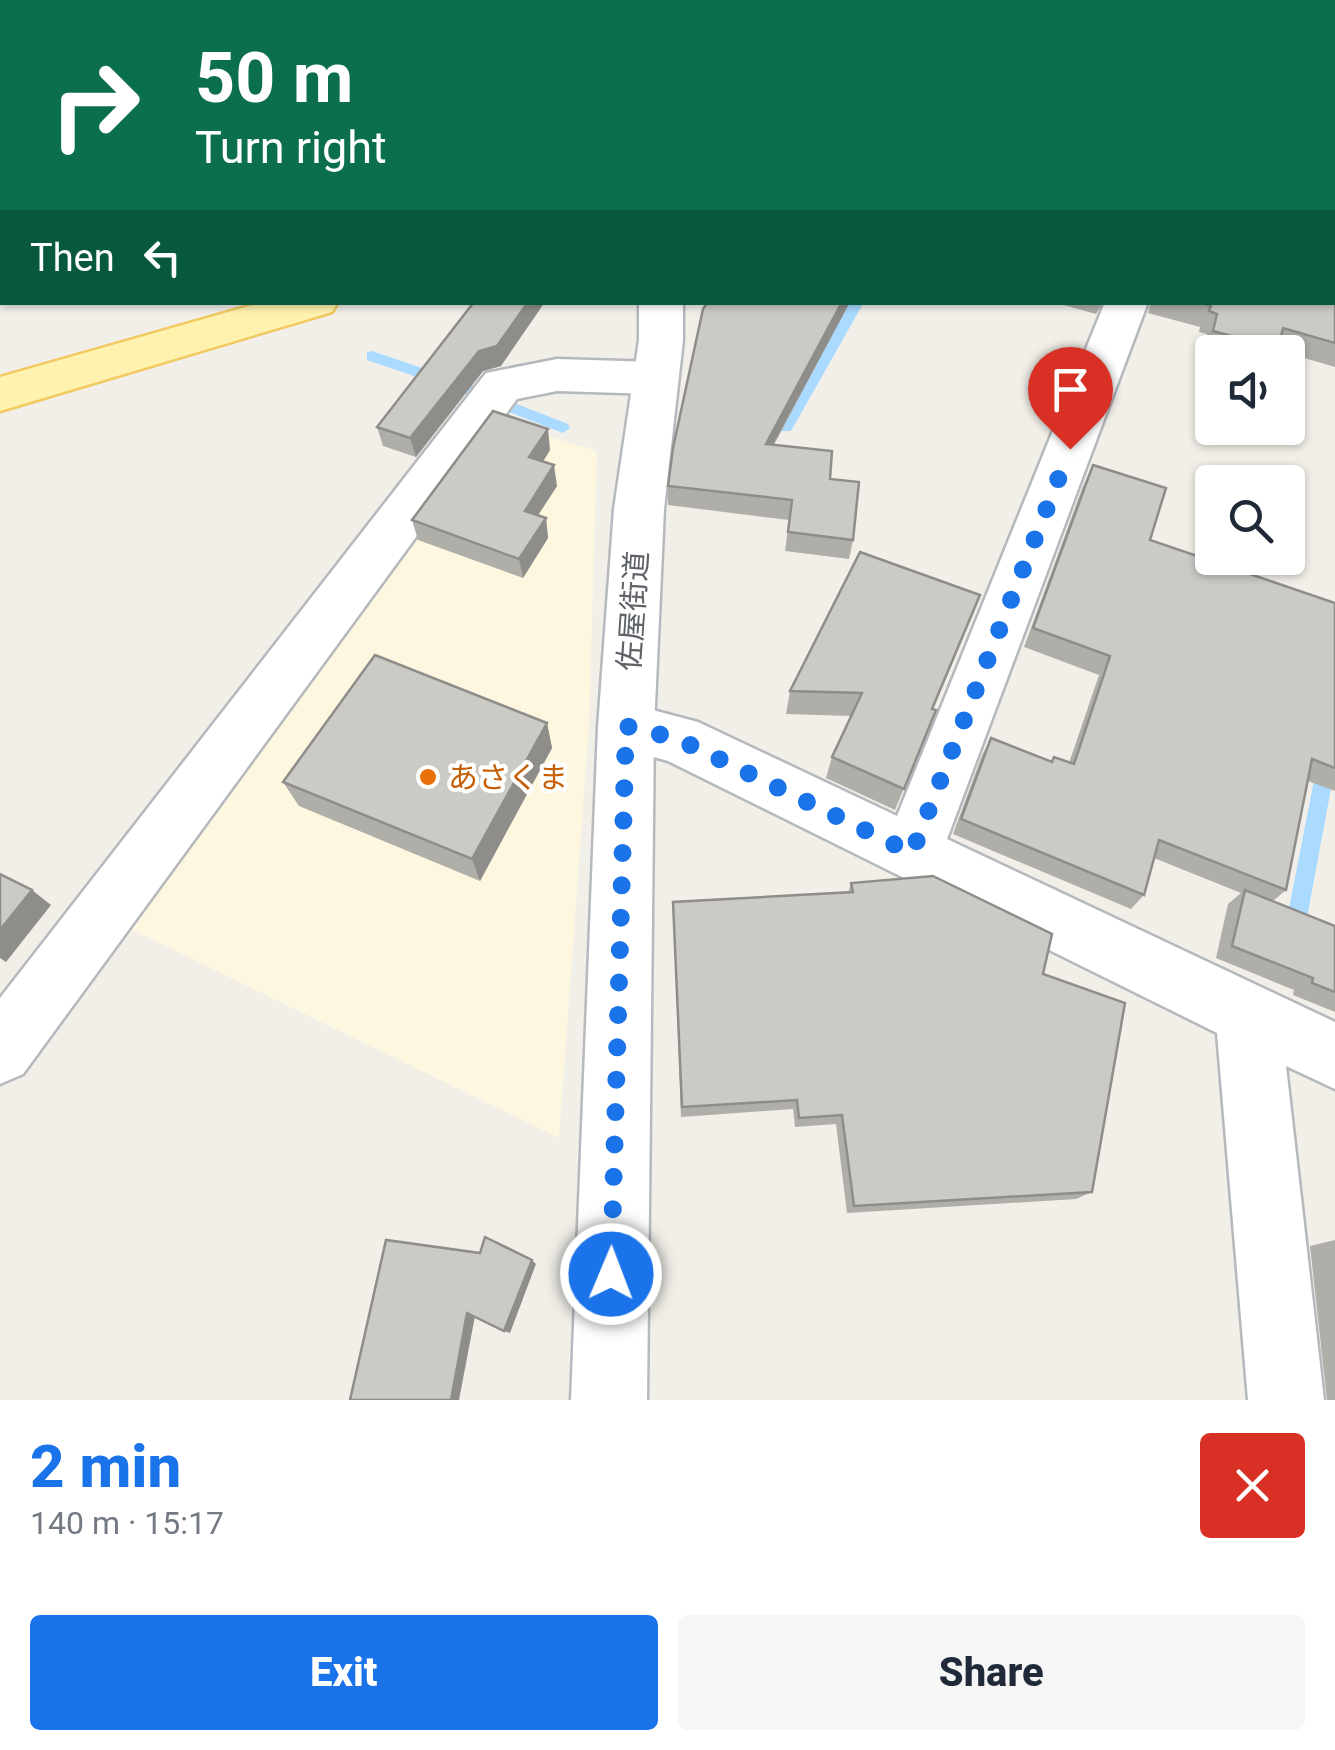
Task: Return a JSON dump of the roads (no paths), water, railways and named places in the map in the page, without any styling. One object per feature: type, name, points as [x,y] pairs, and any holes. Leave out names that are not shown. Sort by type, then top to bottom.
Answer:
[{"type":"main road","points":[[0,394],[307,305]]},
{"type":"street","name":"佐屋街道","points":[[609,1400],[626,726],[639,509],[661,305]]},
{"type":"street","points":[[912,853],[1126,305]]},
{"type":"street","points":[[11,1016],[502,385],[556,375],[655,378]]},
{"type":"street","points":[[626,726],[678,739],[1335,1056]]},
{"type":"street","points":[[1248,1014],[1286,1400]]},
{"type":"waterway","points":[[786,427],[855,305]]},
{"type":"waterway","points":[[372,356],[470,390]]},
{"type":"waterway","points":[[514,408],[563,428]]},
{"type":"waterway","points":[[1294,934],[1335,719]]},
{"type":"place","name":"あさくま","points":[[428,777]]}]
